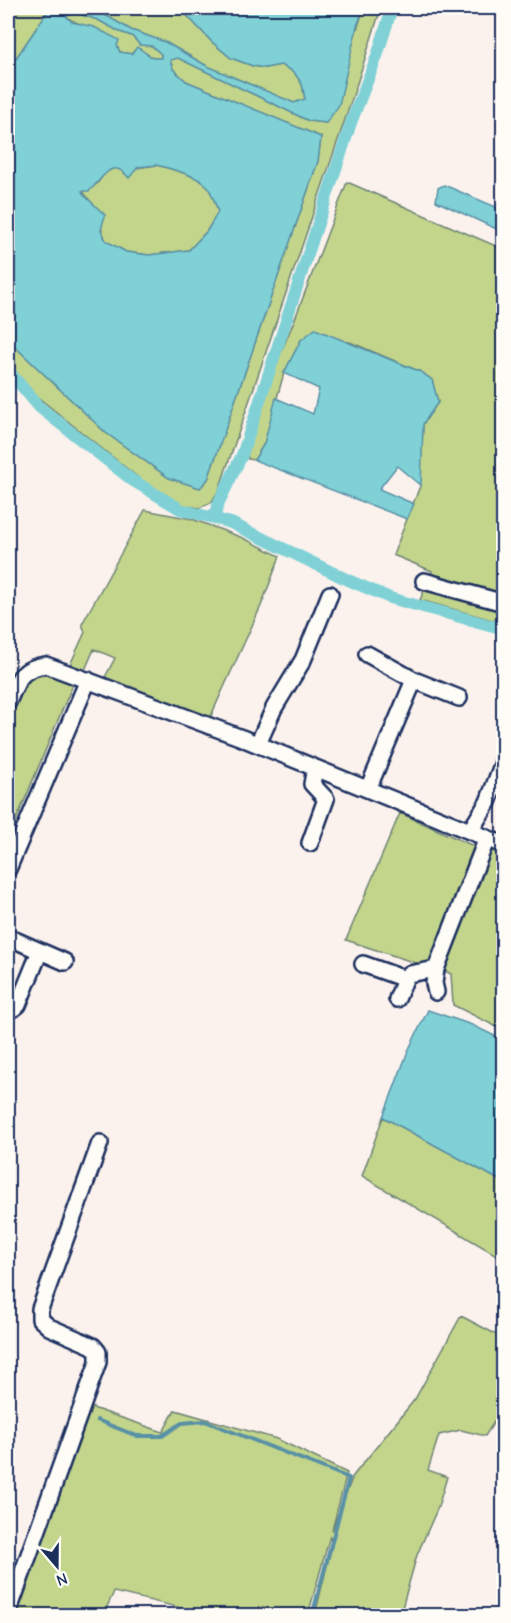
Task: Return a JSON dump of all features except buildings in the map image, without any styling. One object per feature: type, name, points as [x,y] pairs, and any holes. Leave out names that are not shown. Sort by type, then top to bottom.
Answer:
[{"type":"street","points":[[424,581],[504,603]]},
{"type":"street","points":[[258,744],[274,708],[303,660],[330,594]]},
{"type":"street","points":[[367,654],[414,680],[459,698]]},
{"type":"street","points":[[8,702],[20,676],[32,667],[45,665],[258,744],[504,845]]},
{"type":"street","points":[[8,869],[88,680]]},
{"type":"street","points":[[368,789],[414,680]]},
{"type":"street","points":[[470,831],[488,802],[503,764]]},
{"type":"street","points":[[310,843],[326,799],[312,784],[315,768]]},
{"type":"street","points":[[436,992],[434,983],[436,969],[487,838]]},
{"type":"street","points":[[8,937],[65,962]]},
{"type":"street","points":[[8,1008],[18,1005],[40,951]]},
{"type":"street","points":[[363,964],[405,979]]},
{"type":"street","points":[[397,999],[409,974],[436,969]]},
{"type":"street","points":[[8,1613],[98,1362],[98,1352],[93,1346],[48,1327],[40,1318],[40,1309],[100,1143]]},
{"type":"green space","points":[[8,8],[50,8],[8,70]]},
{"type":"green space","points":[[93,8],[180,8],[212,42],[231,58],[265,68],[281,65],[294,72],[302,84],[305,99],[294,103],[207,66],[165,42],[131,30]]},
{"type":"green space","points":[[364,8],[381,8],[219,490],[211,503],[199,508],[183,505],[150,487],[30,391],[8,364],[8,340],[106,433],[169,478],[200,488],[208,479],[318,161],[321,137],[186,81],[173,69],[170,60],[178,58],[309,121],[326,123]]},
{"type":"green space","points":[[76,13],[98,20],[132,36],[140,45],[152,46],[161,54],[161,58],[153,58],[137,48],[131,54],[120,52],[117,46],[118,40],[83,26],[66,16]]},
{"type":"green space","points":[[157,165],[202,181],[214,198],[218,212],[207,231],[189,250],[149,255],[126,252],[106,241],[91,202],[82,190],[97,184],[105,172],[115,168],[122,170]]},
{"type":"green space","points":[[347,182],[503,249],[503,623],[420,600],[432,571],[393,555],[420,486],[423,424],[438,402],[432,380],[421,372],[350,342],[301,340],[284,373],[264,444],[254,460],[248,459],[246,449],[265,391]]},
{"type":"green space","points":[[145,510],[192,519],[243,538],[280,556],[261,606],[209,720],[103,681],[115,658],[94,649],[85,670],[70,665],[85,632],[82,624]]},
{"type":"green space","points":[[35,672],[49,673],[73,684],[8,840],[8,715],[22,685]]},
{"type":"green space","points":[[400,813],[478,848],[438,948],[428,967],[346,940]]},
{"type":"green space","points":[[488,849],[503,856],[503,1030],[453,1005],[451,974],[441,969]]},
{"type":"green space","points":[[383,1117],[503,1182],[503,1259],[362,1176]]},
{"type":"green space","points":[[461,1316],[503,1338],[503,1425],[494,1422],[485,1436],[461,1430],[439,1435],[428,1470],[447,1477],[438,1507],[417,1555],[400,1615],[315,1615],[332,1545],[330,1536],[308,1615],[185,1615],[186,1609],[114,1592],[103,1615],[14,1616],[90,1407],[163,1432],[175,1410],[277,1439],[347,1473],[332,1530],[353,1476],[415,1399]]},
{"type":"water","points":[[50,8],[59,11],[62,8],[93,8],[131,30],[165,42],[207,66],[294,103],[305,99],[302,84],[294,72],[281,65],[265,68],[231,58],[212,42],[180,8],[364,8],[357,26],[339,105],[326,123],[309,121],[178,58],[170,60],[173,69],[186,81],[321,137],[318,161],[208,479],[200,488],[169,478],[106,433],[8,340],[8,70]],"holes":[[[76,13],[98,20],[132,36],[140,45],[152,46],[161,54],[161,58],[153,58],[137,47],[132,54],[120,52],[117,46],[119,40],[94,27],[72,22],[66,16]],[[157,165],[202,181],[214,198],[218,212],[207,231],[189,250],[149,255],[126,252],[106,241],[101,230],[105,215],[82,191],[89,191],[112,169],[123,172],[129,178],[138,167]]]},
{"type":"water","points":[[444,185],[503,210],[503,232],[436,201],[438,188]]},
{"type":"water","points":[[315,329],[421,372],[432,380],[438,402],[423,424],[421,486],[397,466],[379,489],[414,504],[407,519],[254,460],[264,444],[276,398],[313,414],[319,389],[284,373],[301,340]]},
{"type":"water","points":[[428,1010],[472,1025],[503,1040],[503,1182],[383,1117],[408,1051]]},
{"type":"waterway","points":[[214,518],[219,502],[242,455],[352,120],[377,56],[392,8]]},
{"type":"waterway","points":[[8,370],[39,407],[132,480],[180,509],[231,523],[390,598],[504,629]]},
{"type":"waterway","points":[[97,1420],[137,1436],[162,1436],[182,1423],[205,1421],[349,1478],[312,1616]]}]
